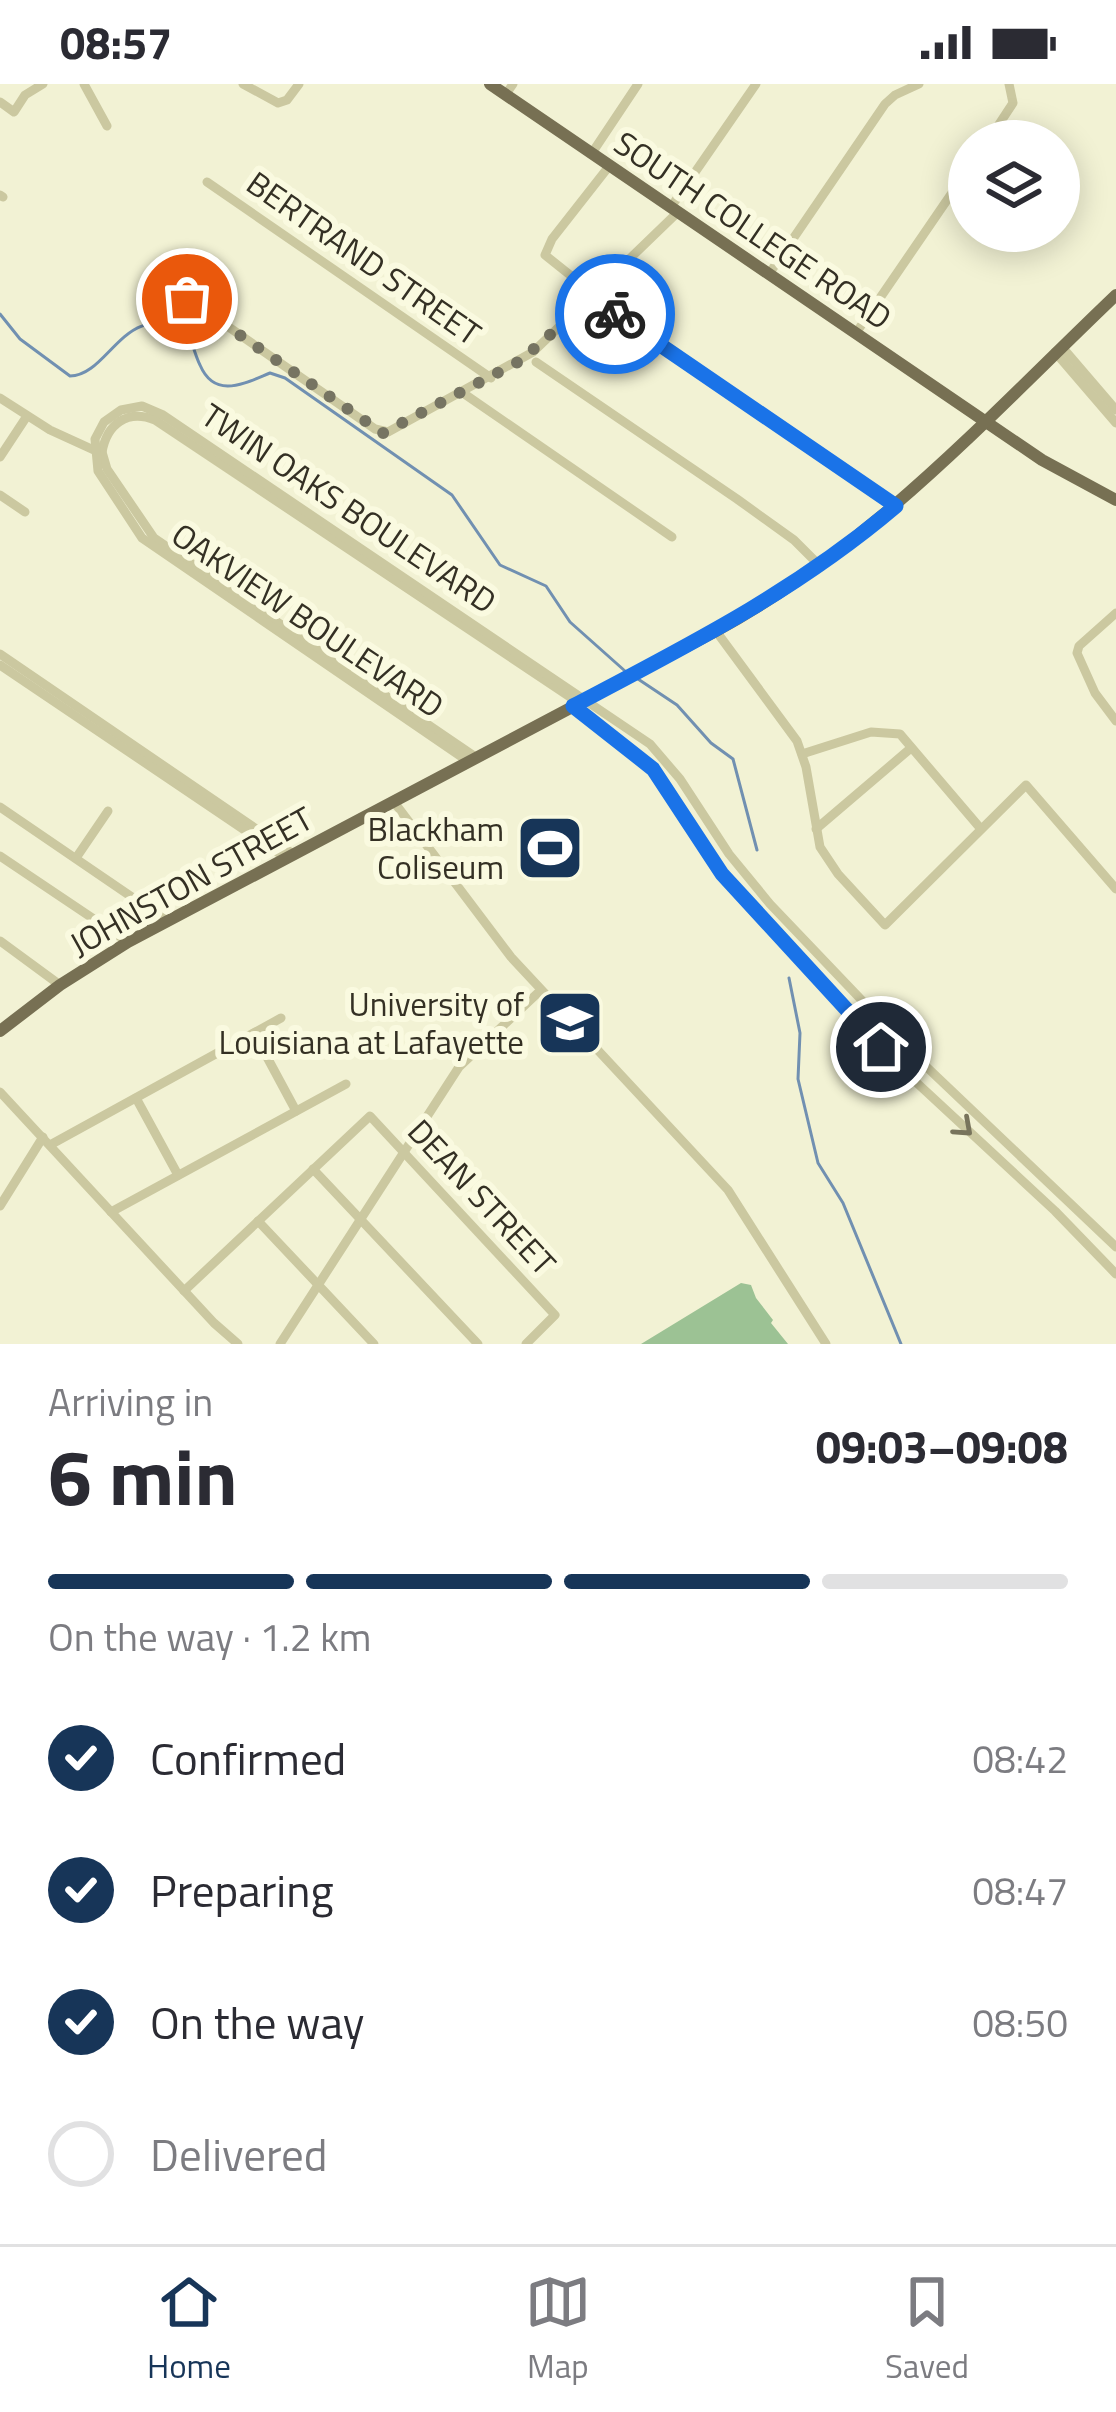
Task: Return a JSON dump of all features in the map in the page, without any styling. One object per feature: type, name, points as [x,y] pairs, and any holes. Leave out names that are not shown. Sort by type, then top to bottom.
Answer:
[{"type":"main road","name":"SOUTH COLLEGE ROAD","points":[[490,84],[510,89],[592,153],[1062,473],[1116,500]]},
{"type":"main road","name":"JOHNSTON STREET","points":[[0,1031],[128,942],[716,631],[821,567],[896,506],[1116,295]]},
{"type":"street","points":[[0,102],[14,112],[25,95],[43,84]]},
{"type":"street","points":[[84,84],[106,126]]},
{"type":"street","points":[[243,84],[280,104],[299,84]]},
{"type":"street","points":[[592,153],[638,84]]},
{"type":"street","points":[[174,293],[383,433],[533,352],[594,297],[675,209],[756,84]]},
{"type":"street","points":[[769,274],[885,104],[919,84]]},
{"type":"street","points":[[1002,120],[1013,103],[1009,84]]},
{"type":"street","points":[[610,165],[552,239],[545,255],[594,297],[896,506]]},
{"type":"street","name":"BERTRAND STREET","points":[[207,182],[491,378]]},
{"type":"street","points":[[856,333],[948,199]]},
{"type":"street","points":[[1059,349],[1116,410]]},
{"type":"street","points":[[1059,349],[1116,423]]},
{"type":"street","points":[[536,362],[794,540],[821,567]]},
{"type":"street","points":[[463,393],[672,536]]},
{"type":"street","points":[[0,398],[98,452]]},
{"type":"street","name":"TWIN OAKS BOULEVARD","points":[[98,452],[122,419],[140,415],[155,420],[580,703]]},
{"type":"street","points":[[0,457],[27,416]]},
{"type":"street","name":"OAKVIEW BOULEVARD","points":[[98,452],[101,477],[148,545],[473,760]]},
{"type":"street","points":[[0,495],[25,512]]},
{"type":"street","points":[[1116,613],[1077,652],[1095,693],[1116,722]]},
{"type":"street","points":[[716,631],[789,728],[802,754],[826,856],[885,925],[1025,785],[1116,889]]},
{"type":"street","points":[[0,654],[27,678],[290,856]]},
{"type":"street","points":[[0,665],[27,678]]},
{"type":"street","points":[[580,703],[637,733],[660,754],[757,889],[894,1034],[1116,1247]]},
{"type":"street","points":[[580,703],[653,769],[703,849],[881,1047],[1116,1274]]},
{"type":"street","points":[[802,754],[871,732],[899,734],[981,829]]},
{"type":"street","points":[[816,829],[911,748]]},
{"type":"street","points":[[394,802],[494,937],[728,1190],[826,1344]]},
{"type":"street","points":[[0,807],[167,921]]},
{"type":"street","points":[[76,858],[108,812]]},
{"type":"street","points":[[0,856],[128,942]]},
{"type":"street","points":[[745,899],[757,889]]},
{"type":"street","points":[[0,941],[60,985]]},
{"type":"street","points":[[280,1344],[458,1067],[542,990]]},
{"type":"street","points":[[0,1206],[46,1141],[136,1098],[280,1018]]},
{"type":"street","points":[[254,1033],[296,1111]]},
{"type":"street","points":[[881,1047],[894,1034]]},
{"type":"street","points":[[111,1212],[346,1084]]},
{"type":"street","points":[[0,1092],[238,1344]]},
{"type":"street","points":[[136,1098],[178,1175]]},
{"type":"street","name":"DEAN STREET","points":[[314,1169],[370,1116],[555,1315],[526,1344]]},
{"type":"street","points":[[184,1292],[314,1169],[478,1344]]},
{"type":"street","points":[[258,1221],[374,1344]]},
{"type":"green space","points":[[741,1283],[751,1285],[788,1344],[641,1344]]},
{"type":"waterway","points":[[0,314],[20,339],[70,376],[84,373],[134,330],[149,324],[167,325],[188,336],[206,376],[222,386],[270,373],[285,378],[452,495],[500,565],[546,586],[570,622],[625,671]]},
{"type":"waterway","points":[[638,679],[677,705],[711,743],[733,759],[757,850]]},
{"type":"waterway","points":[[789,978],[800,1033],[798,1079],[818,1163],[843,1203],[901,1344]]},
{"type":"way so far","points":[[187,299],[383,433],[520,361],[592,298],[615,314]]},
{"type":"place","name":"Blackham Coliseum","points":[[550,848]]},
{"type":"place","name":"University of Louisiana at Lafayette","points":[[570,1023]]},
{"type":"route","points":[[615,314],[896,506],[840,553],[770,601],[573,706],[653,769],[722,874],[881,1047]]}]
